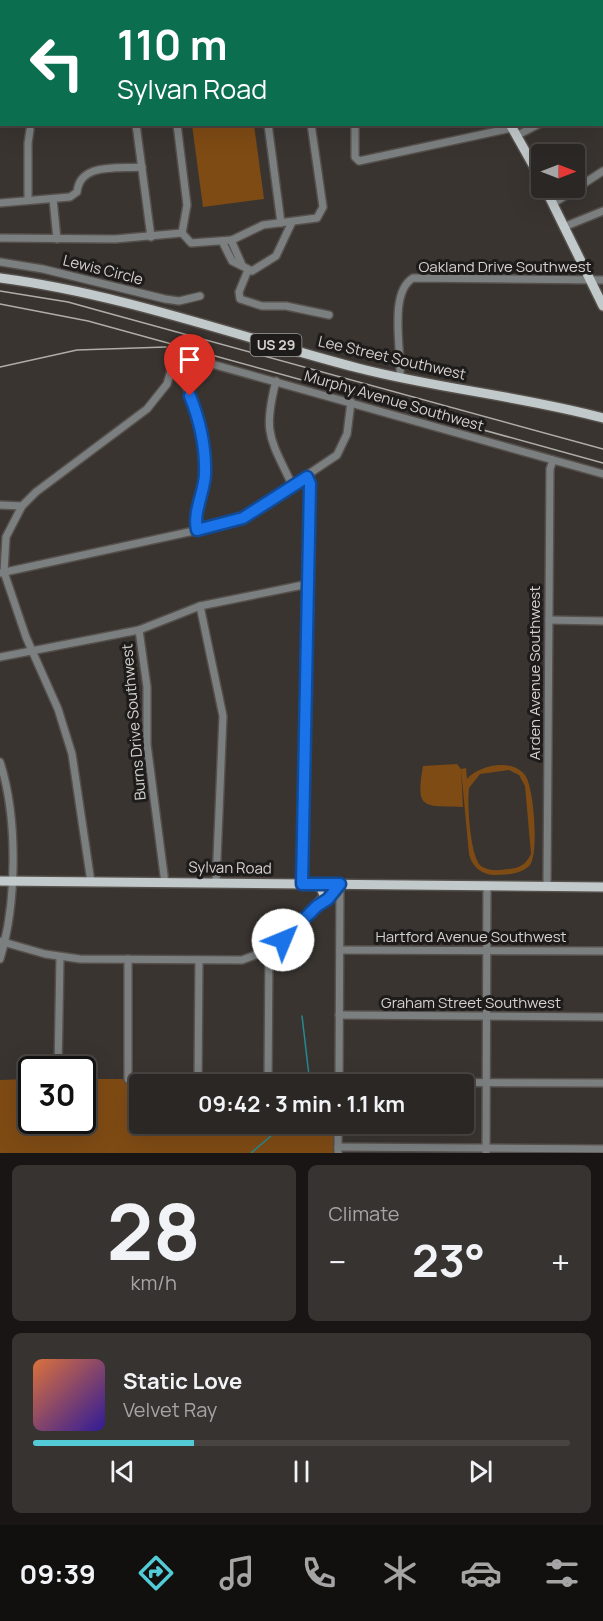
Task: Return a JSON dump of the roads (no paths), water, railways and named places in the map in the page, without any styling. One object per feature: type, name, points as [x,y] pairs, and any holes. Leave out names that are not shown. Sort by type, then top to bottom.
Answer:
[{"type":"main road","points":[[513,129],[531,161]]},
{"type":"main road","points":[[551,198],[603,306]]},
{"type":"main road","name":"Lee Street Southwest","points":[[0,278],[107,299],[400,378],[553,404],[603,418]]},
{"type":"main road","name":"Sylvan Road","points":[[0,881],[603,887]]},
{"type":"main road","points":[[313,884],[325,898]]},
{"type":"street","points":[[136,126],[152,237]]},
{"type":"street","points":[[177,126],[188,205],[182,233]]},
{"type":"street","points":[[268,126],[281,223]]},
{"type":"street","points":[[182,233],[191,243],[231,240],[242,237],[263,225],[314,219],[319,216],[322,207],[311,126]]},
{"type":"street","points":[[355,126],[355,157],[359,161],[529,126]]},
{"type":"street","points":[[28,200],[30,130]]},
{"type":"street","points":[[0,203],[73,195],[82,178],[90,171],[142,167]]},
{"type":"street","points":[[554,203],[603,171]]},
{"type":"street","points":[[53,199],[57,239]]},
{"type":"street","points":[[566,226],[603,211]]},
{"type":"street","points":[[222,241],[230,258],[252,271],[276,256],[292,222]]},
{"type":"street","points":[[0,238],[152,237],[182,233]]},
{"type":"street","points":[[231,240],[238,259],[248,270]]},
{"type":"street","name":"Lewis Circle","points":[[0,261],[44,268],[165,299],[178,301],[200,296]]},
{"type":"street","points":[[248,270],[238,292],[240,299],[262,306],[285,306],[328,315]]},
{"type":"street","name":"Oakland Drive Southwest","points":[[400,378],[399,300],[407,282],[419,277],[603,280]]},
{"type":"street","name":"Murphy Avenue Southwest","points":[[171,371],[176,354],[603,474]]},
{"type":"street","points":[[91,882],[72,754],[58,709],[33,653],[2,572],[6,537],[22,506],[36,492],[147,409],[162,392],[171,371],[179,377],[190,396],[203,437],[205,476],[196,521],[197,530]]},
{"type":"street","points":[[276,381],[268,411],[268,428],[293,486]]},
{"type":"street","points":[[2,572],[243,518],[331,460],[342,448],[347,434],[351,402]]},
{"type":"street","name":"Arden Avenue Southwest","points":[[547,886],[550,470],[553,460]]},
{"type":"street","points":[[302,884],[310,484],[307,477]]},
{"type":"street","points":[[0,505],[22,506]]},
{"type":"street","points":[[0,657],[33,653],[139,630],[200,606],[308,584]]},
{"type":"street","points":[[200,606],[224,716],[216,883]]},
{"type":"street","points":[[549,620],[603,621]]},
{"type":"street","name":"Burns Drive Southwest","points":[[139,630],[147,687],[147,744],[165,883]]},
{"type":"street","points":[[0,762],[11,836],[12,881],[11,912],[0,959]]},
{"type":"street","points":[[3,941],[60,957],[242,960],[269,950],[340,884]]},
{"type":"street","points":[[339,1074],[340,884]]},
{"type":"street","points":[[486,1151],[487,885]]},
{"type":"street","points":[[325,898],[340,906]]},
{"type":"street","points":[[268,1074],[269,950]]},
{"type":"street","name":"Hartford Avenue Southwest","points":[[340,950],[603,951]]},
{"type":"street","points":[[58,1056],[60,957]]},
{"type":"street","points":[[128,959],[128,1079]]},
{"type":"street","points":[[198,1074],[199,960]]},
{"type":"street","name":"Graham Street Southwest","points":[[339,1015],[603,1017]]},
{"type":"street","points":[[474,1083],[603,1083]]},
{"type":"street","points":[[339,1134],[338,1150],[603,1149]]},
{"type":"waterway","points":[[302,1016],[309,1074]]},
{"type":"waterway","points":[[251,1153],[273,1134]]},
{"type":"railway","points":[[0,291],[68,302],[603,449]]},
{"type":"railway","points":[[0,304],[88,321],[603,463]]},
{"type":"railway","points":[[0,367],[77,350],[166,347]]}]
